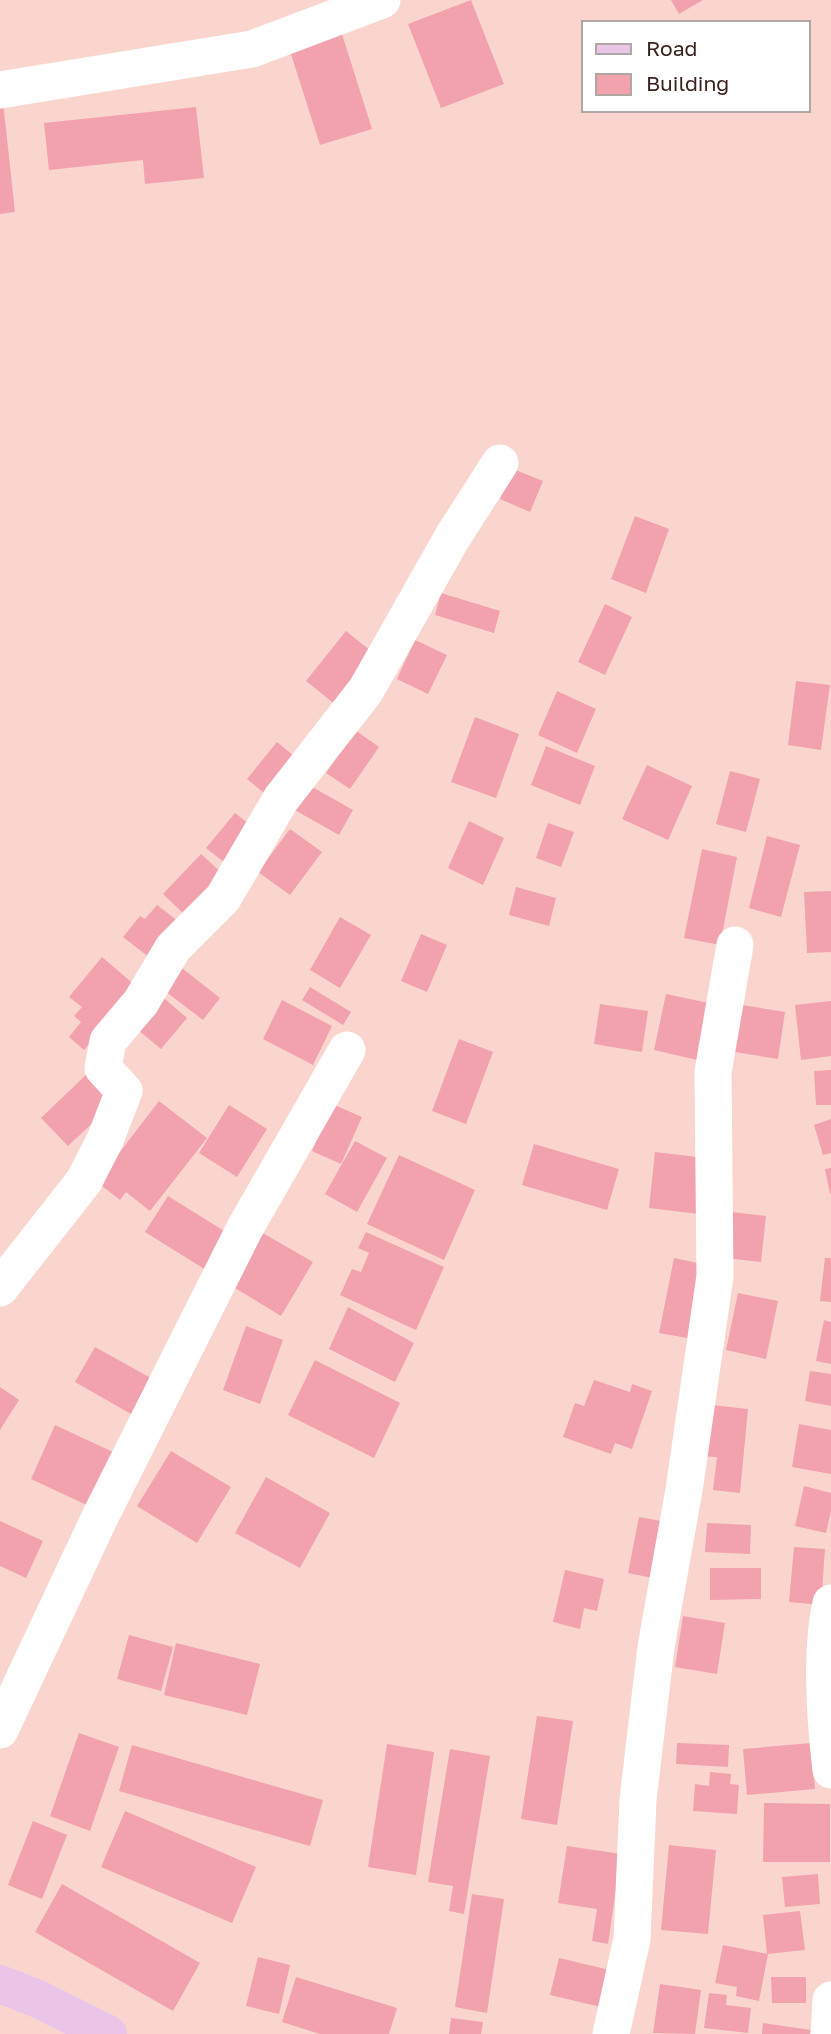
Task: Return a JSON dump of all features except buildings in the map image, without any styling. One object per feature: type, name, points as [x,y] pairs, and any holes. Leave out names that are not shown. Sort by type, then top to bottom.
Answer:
[{"type":"main road","points":[[0,1984],[38,1999],[108,2034]]},
{"type":"street","points":[[0,90],[252,49],[382,0]]},
{"type":"street","points":[[0,1289],[84,1181],[105,1140],[124,1091],[103,1068],[108,1041],[141,1003],[173,948],[222,898],[281,799],[366,690],[452,538],[500,463]]},
{"type":"street","points":[[611,2034],[632,1939],[638,1800],[656,1647],[684,1490],[715,1276],[713,1072],[734,946]]},
{"type":"street","points":[[0,1730],[100,1517],[239,1240],[347,1050]]},
{"type":"street","points":[[831,1603],[826,1625],[827,1729],[831,1770]]},
{"type":"street","points":[[829,2034],[831,2000]]}]
